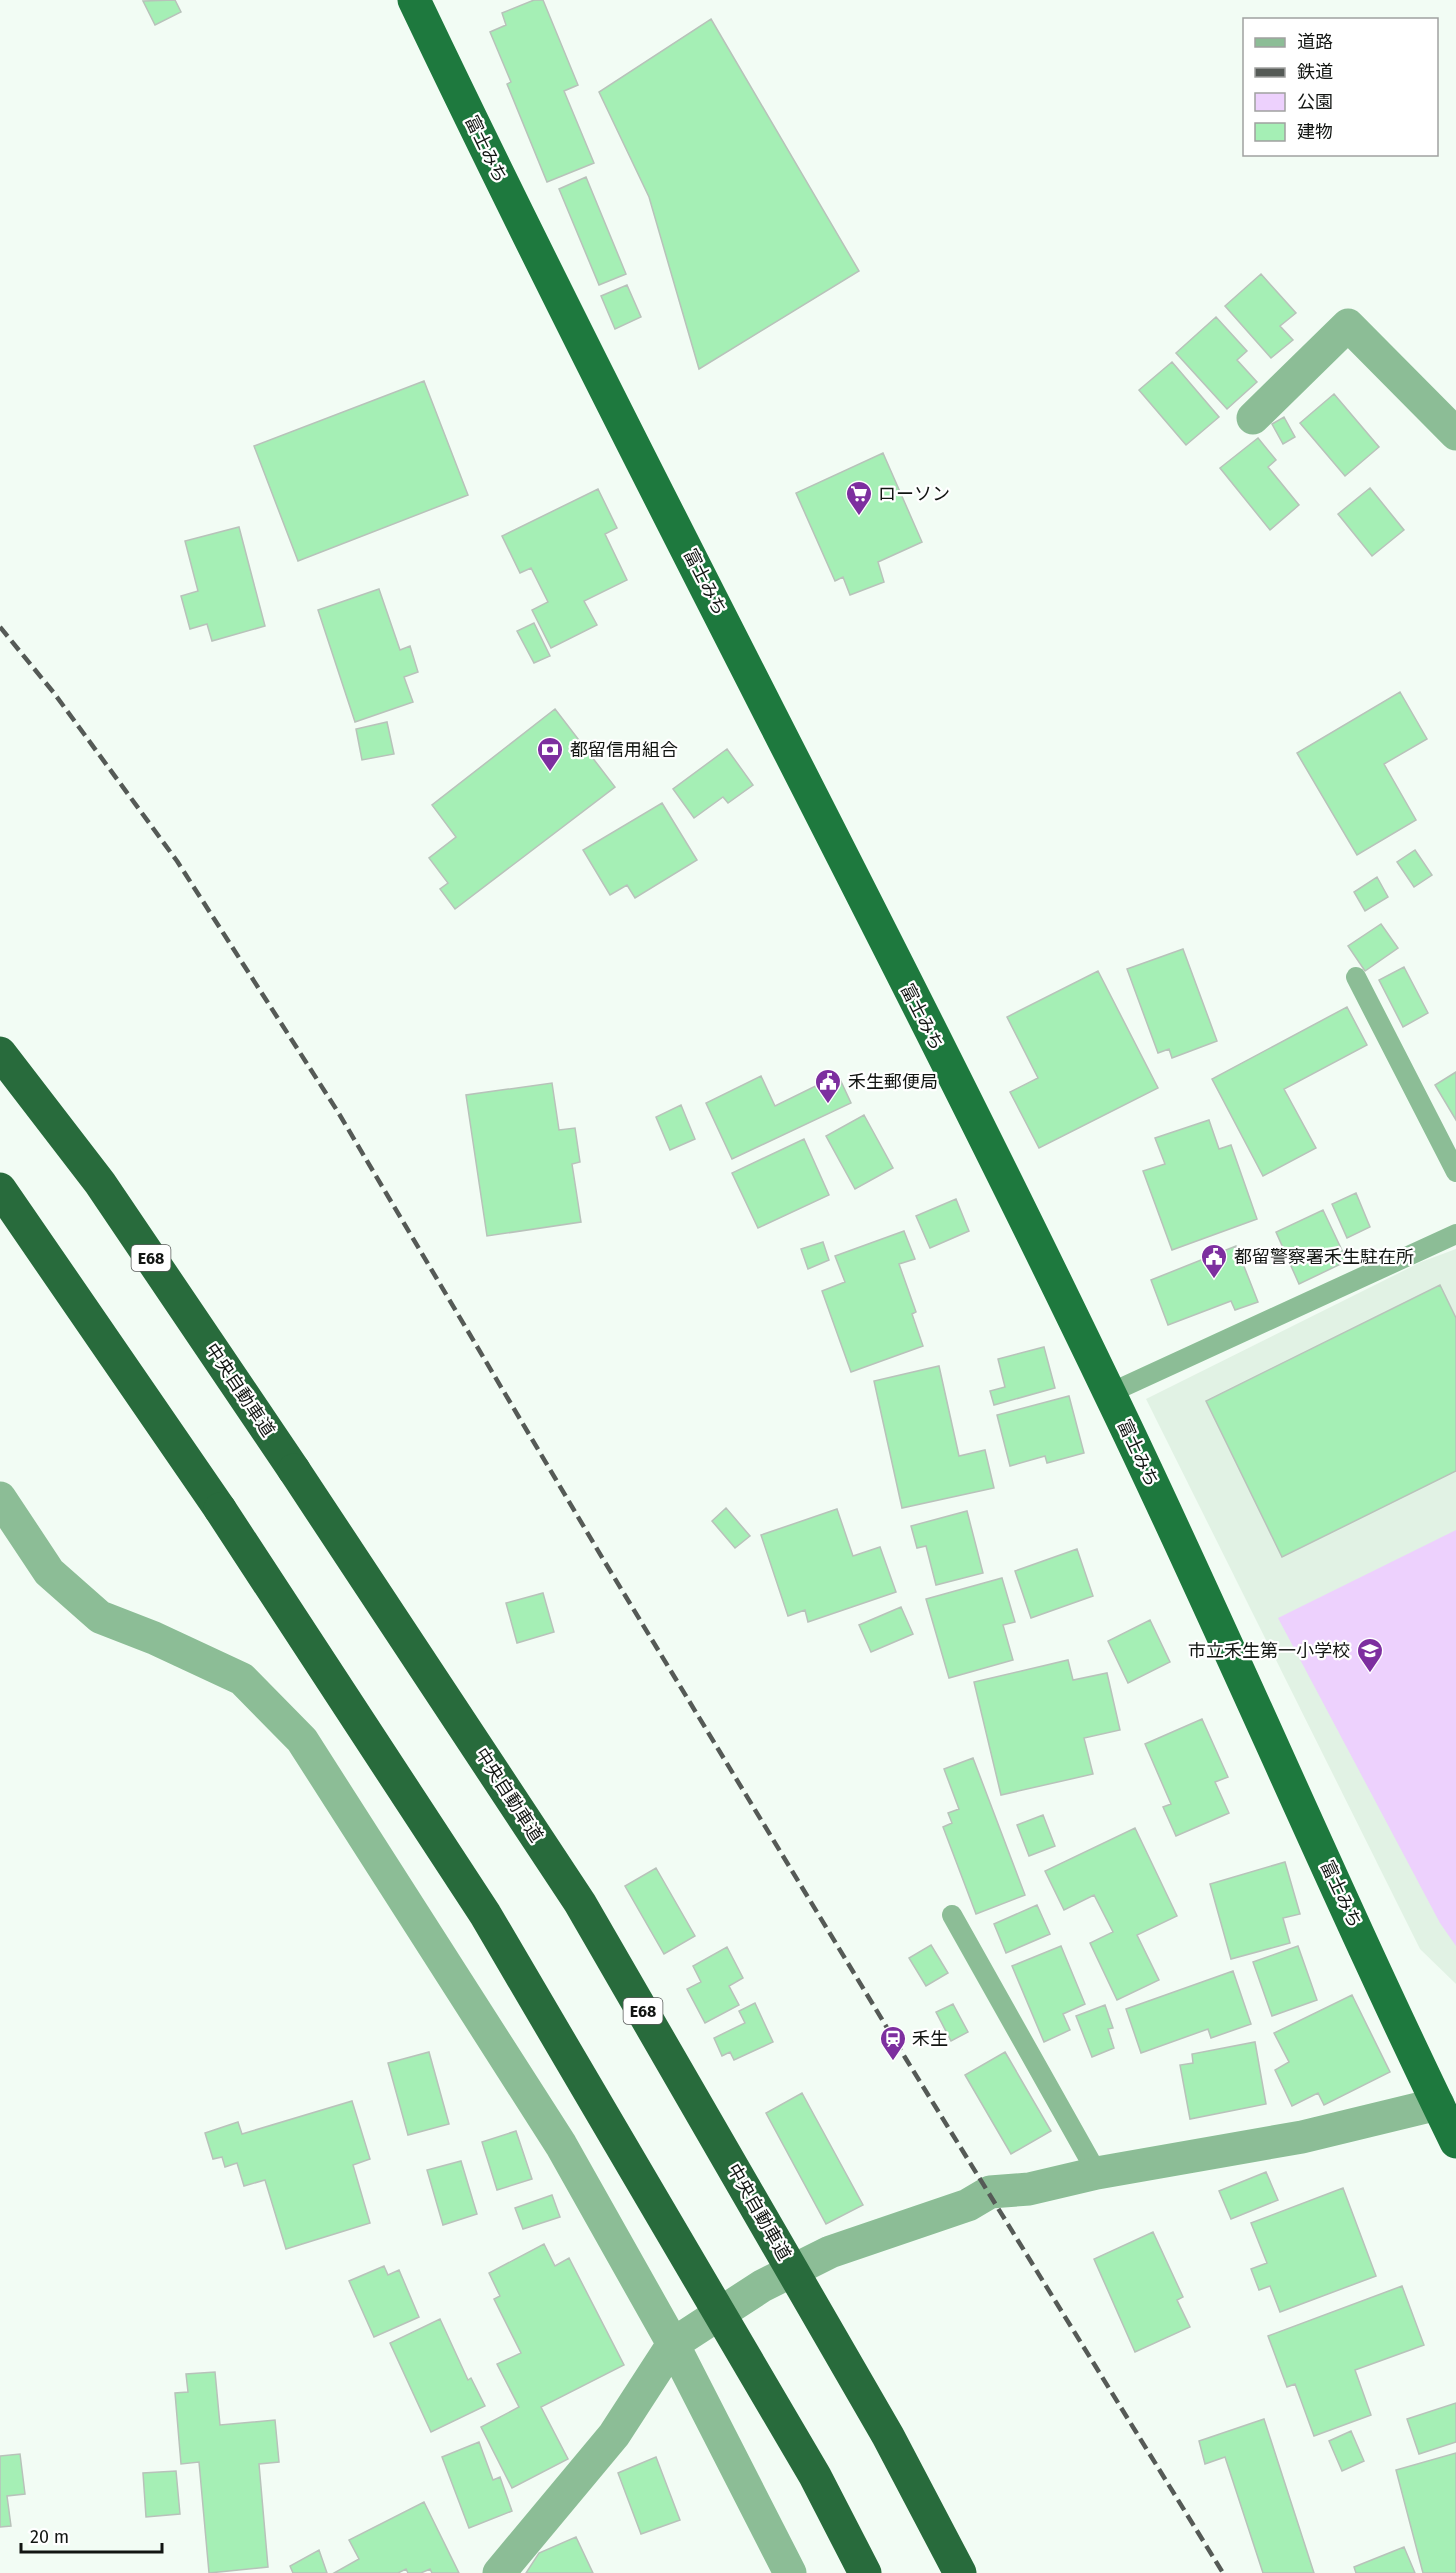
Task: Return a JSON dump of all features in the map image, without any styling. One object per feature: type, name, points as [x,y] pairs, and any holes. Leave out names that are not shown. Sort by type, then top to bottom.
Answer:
[{"type":"highway","name":"富士みち","points":[[414,0],[477,132],[729,629],[1110,1393],[1456,2142]]},
{"type":"highway","name":"中央自動車道","points":[[0,1053],[100,1183],[294,1470],[580,1903],[888,2436],[960,2573]]},
{"type":"highway","points":[[0,1189],[219,1509],[485,1914],[815,2476],[865,2573]]},
{"type":"street","points":[[1253,418],[1348,325],[1456,434]]},
{"type":"street","points":[[0,1498],[49,1572],[100,1617],[154,1638],[242,1679],[302,1740],[561,2145],[673,2344],[790,2573]]},
{"type":"street","points":[[499,2573],[614,2435],[673,2344],[762,2286],[830,2252],[968,2205],[990,2192],[1029,2189],[1097,2173],[1302,2137],[1438,2104]]},
{"type":"lane","points":[[1356,977],[1456,1172]]},
{"type":"lane","points":[[1110,1393],[1456,1234]]},
{"type":"lane","points":[[952,1915],[1097,2173]]},
{"type":"shaded area","name":"市立禾生第一小学校","points":[[1456,1249],[1456,1984],[1420,1949],[1146,1399],[1421,1262]]},
{"type":"green space","points":[[1456,1530],[1456,1946],[1440,1923],[1278,1618]]},
{"type":"building","points":[[175,0],[181,12],[155,25],[143,1]]},
{"type":"building","points":[[534,0],[543,0],[578,85],[564,91],[594,163],[547,182],[507,84],[511,82],[490,32],[506,25],[502,13]]},
{"type":"building","points":[[711,19],[859,271],[699,369],[649,197],[599,92]]},
{"type":"building","points":[[586,177],[626,274],[599,285],[559,189]]},
{"type":"building","points":[[1261,274],[1296,313],[1280,326],[1293,340],[1271,358],[1225,306]]},
{"type":"building","points":[[627,285],[641,317],[615,329],[601,296]]},
{"type":"building","points":[[1216,317],[1247,351],[1237,360],[1257,382],[1227,409],[1176,353]]},
{"type":"building","points":[[1172,362],[1219,417],[1186,445],[1139,390]]},
{"type":"building","points":[[424,381],[468,495],[298,561],[254,446]]},
{"type":"building","points":[[1334,394],[1379,447],[1345,476],[1300,423]]},
{"type":"building","points":[[1284,417],[1295,437],[1283,444],[1272,424]]},
{"type":"building","points":[[1258,438],[1276,460],[1268,467],[1299,505],[1270,530],[1220,468]]},
{"type":"building","name":"ローソン","points":[[883,453],[922,542],[878,562],[884,582],[850,595],[843,577],[835,581],[796,493]]},
{"type":"building","points":[[1370,488],[1404,530],[1372,556],[1338,514]]},
{"type":"building","points":[[598,489],[617,528],[605,534],[627,580],[584,601],[597,625],[551,648],[532,610],[548,602],[531,568],[520,573],[502,536]]},
{"type":"building","points":[[239,527],[265,626],[212,641],[207,624],[190,629],[181,596],[198,591],[185,541]]},
{"type":"building","points":[[379,589],[400,650],[410,646],[418,672],[404,677],[413,702],[355,722],[318,610]]},
{"type":"building","points":[[534,623],[550,656],[534,663],[517,631]]},
{"type":"building","points":[[1400,692],[1427,739],[1384,764],[1416,820],[1357,855],[1297,753]]},
{"type":"building","points":[[555,709],[615,787],[455,909],[440,889],[448,883],[429,858],[456,837],[432,805]]},
{"type":"building","points":[[387,722],[394,754],[362,760],[356,729]]},
{"type":"building","points":[[727,749],[753,785],[728,803],[723,797],[694,818],[673,789]]},
{"type":"building","points":[[662,803],[697,860],[635,898],[627,885],[610,895],[583,850]]},
{"type":"building","points":[[1415,850],[1432,875],[1414,887],[1397,862]]},
{"type":"building","points":[[1377,877],[1388,897],[1365,911],[1354,892]]},
{"type":"building","points":[[1381,924],[1398,948],[1365,971],[1348,946]]},
{"type":"building","points":[[1183,949],[1217,1041],[1172,1058],[1169,1049],[1158,1053],[1127,969]]},
{"type":"building","points":[[1404,967],[1428,1013],[1403,1027],[1379,980]]},
{"type":"building","points":[[1098,971],[1158,1088],[1039,1148],[1010,1092],[1038,1078],[1007,1017]]},
{"type":"building","points":[[1347,1007],[1367,1045],[1284,1089],[1316,1148],[1263,1176],[1212,1079]]},
{"type":"building","points":[[1456,1072],[1456,1120],[1435,1085]]},
{"type":"building","points":[[838,1075],[851,1103],[732,1159],[706,1103],[761,1076],[775,1106]]},
{"type":"building","points":[[552,1083],[559,1130],[575,1128],[580,1162],[572,1164],[581,1222],[487,1236],[466,1095]]},
{"type":"building","points":[[681,1105],[695,1139],[670,1150],[656,1117]]},
{"type":"building","points":[[864,1115],[893,1168],[855,1189],[826,1136]]},
{"type":"building","points":[[1209,1120],[1219,1149],[1231,1145],[1257,1219],[1172,1250],[1143,1171],[1165,1164],[1155,1138]]},
{"type":"building","points":[[804,1139],[829,1195],[758,1228],[732,1173]]},
{"type":"building","points":[[1356,1193],[1370,1227],[1347,1238],[1332,1204]]},
{"type":"building","points":[[956,1199],[969,1231],[930,1248],[916,1216]]},
{"type":"building","points":[[1323,1210],[1347,1261],[1299,1284],[1276,1232]]},
{"type":"building","points":[[904,1231],[915,1259],[899,1264],[916,1312],[912,1314],[923,1346],[851,1372],[822,1291],[845,1282],[835,1256]]},
{"type":"building","points":[[823,1242],[829,1260],[808,1269],[801,1249]]},
{"type":"building","points":[[1236,1246],[1258,1302],[1235,1310],[1231,1301],[1168,1325],[1151,1280]]},
{"type":"building","points":[[1440,1285],[1456,1318],[1456,1471],[1282,1557],[1206,1401]]},
{"type":"building","points":[[1044,1347],[1055,1388],[994,1405],[990,1391],[1005,1387],[998,1359]]},
{"type":"building","points":[[939,1366],[959,1456],[985,1450],[994,1488],[902,1508],[874,1381]]},
{"type":"building","points":[[1069,1396],[1084,1453],[1047,1463],[1045,1456],[1010,1466],[997,1415]]},
{"type":"building","points":[[726,1508],[750,1536],[735,1548],[712,1521]]},
{"type":"building","points":[[837,1509],[853,1556],[880,1547],[896,1592],[808,1622],[805,1610],[788,1616],[761,1535]]},
{"type":"building","points":[[967,1511],[983,1573],[936,1585],[926,1546],[917,1548],[911,1526]]},
{"type":"building","points":[[1077,1549],[1093,1596],[1031,1618],[1015,1571]]},
{"type":"building","points":[[1002,1578],[1015,1622],[1003,1625],[1013,1660],[949,1678],[926,1599]]},
{"type":"building","points":[[543,1593],[554,1632],[517,1643],[506,1603]]},
{"type":"building","points":[[901,1607],[913,1634],[871,1652],[859,1625]]},
{"type":"building","points":[[1150,1620],[1170,1662],[1128,1683],[1108,1641]]},
{"type":"building","points":[[1068,1660],[1073,1680],[1107,1673],[1120,1730],[1084,1738],[1093,1774],[1001,1795],[974,1682]]},
{"type":"building","points":[[1202,1719],[1228,1777],[1215,1782],[1229,1813],[1176,1836],[1163,1807],[1171,1804],[1145,1744]]},
{"type":"building","points":[[973,1758],[1025,1895],[976,1914],[943,1827],[952,1823],[948,1813],[959,1809],[944,1769]]},
{"type":"building","points":[[1043,1815],[1055,1846],[1029,1856],[1017,1825]]},
{"type":"building","points":[[1135,1828],[1177,1916],[1137,1935],[1159,1980],[1117,2000],[1090,1943],[1113,1932],[1094,1895],[1064,1910],[1045,1871]]},
{"type":"building","points":[[1285,1862],[1300,1914],[1283,1918],[1290,1943],[1231,1959],[1210,1884]]},
{"type":"building","points":[[656,1868],[695,1936],[664,1954],[625,1886]]},
{"type":"building","points":[[1037,1905],[1050,1934],[1006,1953],[994,1924]]},
{"type":"building","points":[[931,1945],[948,1973],[926,1986],[909,1958]]},
{"type":"building","points":[[1061,1946],[1085,2004],[1063,2014],[1070,2030],[1044,2042],[1012,1966]]},
{"type":"building","points":[[1298,1946],[1317,2000],[1272,2016],[1253,1962]]},
{"type":"building","points":[[727,1947],[743,1978],[729,1986],[739,2005],[705,2023],[687,1989],[701,1982],[693,1966]]},
{"type":"building","points":[[1233,1971],[1251,2024],[1211,2038],[1208,2029],[1141,2053],[1126,2009]]},
{"type":"building","points":[[1352,1995],[1390,2072],[1324,2105],[1318,2093],[1292,2106],[1275,2070],[1289,2062],[1274,2033]]},
{"type":"building","points":[[755,2003],[773,2042],[734,2060],[730,2052],[722,2056],[714,2038],[745,2023],[739,2011]]},
{"type":"building","points":[[953,2004],[968,2032],[951,2041],[936,2012]]},
{"type":"building","points":[[1105,2005],[1113,2028],[1108,2029],[1114,2048],[1092,2057],[1076,2016]]},
{"type":"building","points":[[1255,2042],[1266,2104],[1190,2119],[1180,2065],[1193,2063],[1192,2054]]},
{"type":"building","points":[[429,2052],[449,2124],[408,2135],[388,2063]]},
{"type":"building","points":[[1005,2052],[1051,2131],[1011,2154],[965,2075]]},
{"type":"building","points":[[802,2093],[863,2205],[826,2224],[766,2113]]},
{"type":"building","points":[[352,2101],[370,2159],[353,2165],[370,2223],[286,2249],[265,2180],[244,2186],[237,2163],[225,2167],[222,2157],[213,2159],[205,2133],[238,2122],[242,2134]]},
{"type":"building","points":[[516,2131],[532,2179],[497,2190],[482,2142]]},
{"type":"building","points":[[461,2161],[477,2214],[443,2225],[427,2170]]},
{"type":"building","points":[[1266,2172],[1278,2200],[1231,2219],[1219,2191]]},
{"type":"building","points":[[1343,2188],[1376,2276],[1280,2312],[1270,2286],[1259,2290],[1251,2269],[1267,2263],[1251,2223]]},
{"type":"building","points":[[552,2195],[560,2217],[523,2229],[515,2208]]},
{"type":"building","points":[[1153,2232],[1183,2297],[1177,2300],[1190,2327],[1135,2352],[1094,2259]]},
{"type":"building","points":[[544,2244],[555,2266],[569,2258],[624,2365],[541,2407],[568,2459],[512,2488],[481,2427],[519,2407],[497,2364],[521,2353],[494,2299],[500,2296],[489,2273]]},
{"type":"building","points":[[384,2266],[388,2275],[399,2270],[419,2317],[374,2337],[349,2281]]},
{"type":"building","points":[[1402,2286],[1424,2345],[1355,2370],[1371,2415],[1314,2436],[1295,2384],[1287,2387],[1268,2336]]},
{"type":"building","points":[[440,2319],[468,2380],[471,2378],[485,2406],[431,2432],[390,2343]]},
{"type":"building","points":[[215,2372],[220,2425],[275,2420],[279,2462],[259,2464],[268,2567],[209,2573],[199,2462],[181,2464],[175,2393],[188,2392],[186,2374]]},
{"type":"building","points":[[1456,2403],[1456,2442],[1419,2454],[1407,2419]]},
{"type":"building","points":[[1264,2419],[1314,2573],[1263,2573],[1225,2457],[1205,2464],[1199,2441]]},
{"type":"building","points":[[1351,2431],[1364,2461],[1342,2471],[1329,2441]]},
{"type":"building","points":[[479,2442],[493,2480],[500,2477],[512,2511],[469,2528],[442,2457]]},
{"type":"building","points":[[1456,2453],[1456,2573],[1423,2573],[1396,2470]]},
{"type":"building","points":[[20,2454],[25,2494],[7,2496],[11,2526],[0,2527],[0,2456]]},
{"type":"building","points":[[656,2457],[680,2520],[641,2534],[618,2473]]},
{"type":"building","points":[[176,2471],[180,2514],[146,2517],[143,2473]]},
{"type":"building","points":[[424,2502],[459,2573],[432,2573],[430,2569],[421,2573],[408,2573],[406,2569],[398,2573],[334,2573],[359,2559],[349,2540]]},
{"type":"building","points":[[576,2537],[593,2573],[526,2573],[539,2553]]},
{"type":"building","points":[[1404,2547],[1415,2573],[1356,2573],[1354,2567]]},
{"type":"building","points":[[319,2550],[327,2573],[293,2573],[290,2566]]},
{"type":"railway","points":[[0,627],[54,693],[177,861],[338,1112],[603,1559],[906,2059],[1223,2573]]},
{"type":"place","name":"ローソン","points":[[859,517]]},
{"type":"place","name":"都留信用組合","points":[[550,773]]},
{"type":"place","name":"禾生郵便局","points":[[828,1105]]},
{"type":"place","name":"都留警察署禾生駐在所","points":[[1214,1280]]},
{"type":"place","name":"市立禾生第一小学校","points":[[1370,1674]]},
{"type":"place","name":"禾生","points":[[893,2062]]}]
